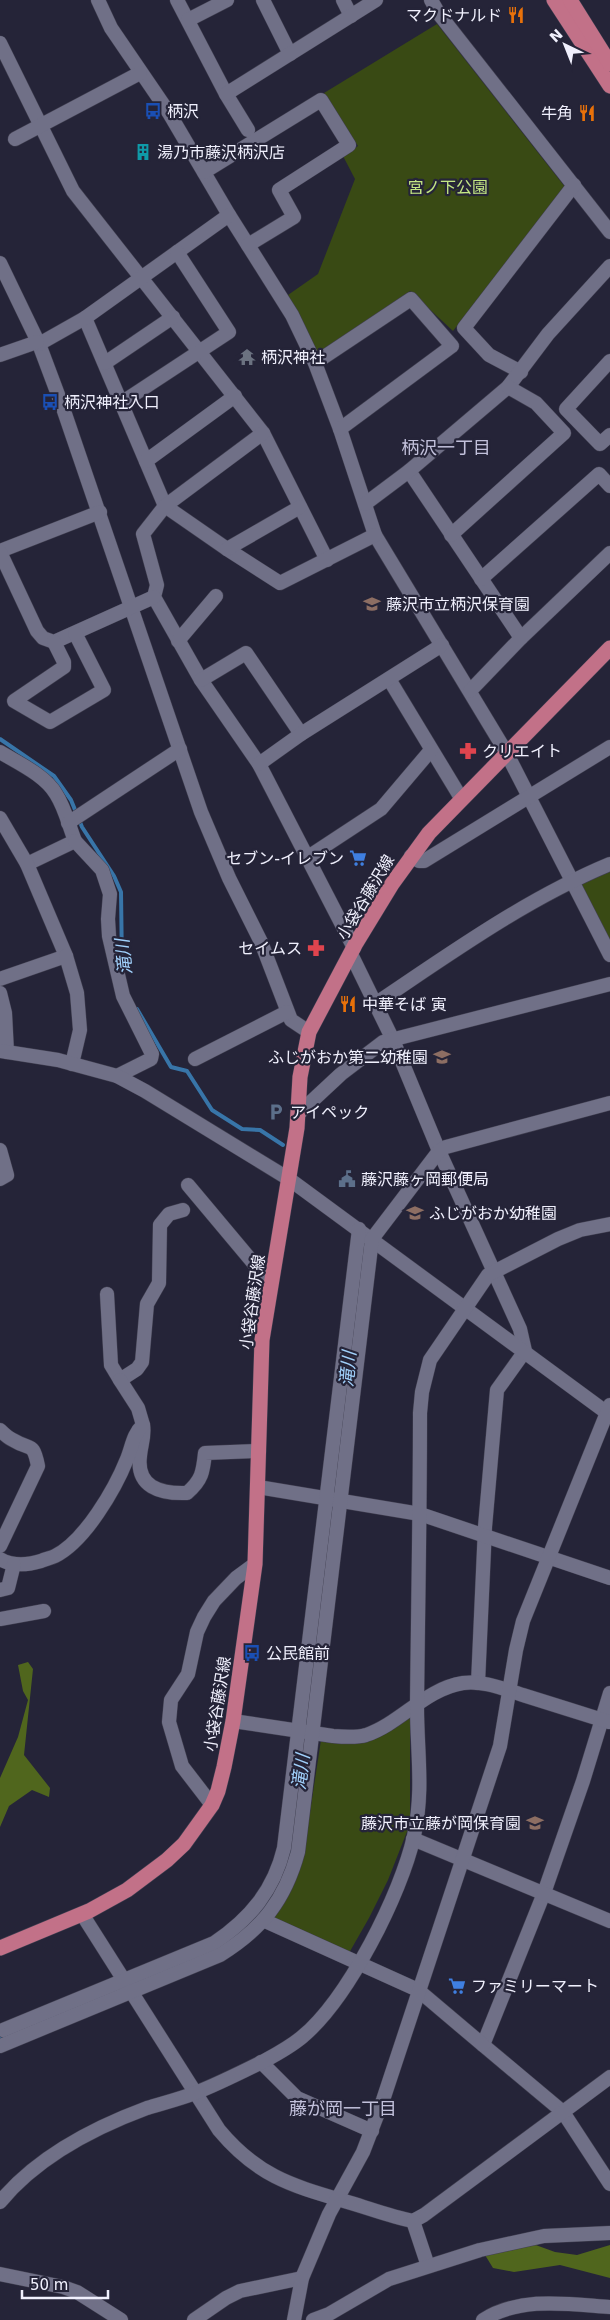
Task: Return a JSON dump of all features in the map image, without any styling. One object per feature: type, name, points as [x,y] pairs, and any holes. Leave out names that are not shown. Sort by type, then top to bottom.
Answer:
[{"type":"main road","points":[[554,0],[610,86]]},
{"type":"main road","points":[[570,0],[610,64]]},
{"type":"main road","name":"小袋谷藤沢線","points":[[0,1948],[82,1914],[127,1890],[167,1860],[184,1844],[212,1805],[224,1767],[233,1721],[255,1564],[262,1340],[289,1179],[298,1114],[300,1077],[309,1032],[352,951],[411,856],[461,798],[610,648]]},
{"type":"street","points":[[98,0],[111,28],[169,113],[229,215],[292,315],[315,363],[340,429],[376,535],[506,752],[610,955]]},
{"type":"street","points":[[177,0],[226,94],[248,130]]},
{"type":"street","points":[[188,20],[228,0]]},
{"type":"street","points":[[262,0],[290,54]]},
{"type":"street","points":[[343,0],[351,16]]},
{"type":"street","points":[[226,94],[376,0]]},
{"type":"street","points":[[436,2],[439,14],[610,232]]},
{"type":"street","points":[[0,43],[73,191],[263,433],[327,560]]},
{"type":"street","points":[[15,139],[42,127],[140,72]]},
{"type":"street","points":[[204,172],[321,100],[349,145],[278,190],[294,217],[248,245]]},
{"type":"street","points":[[521,372],[489,355],[464,328],[574,185]]},
{"type":"street","points":[[0,355],[38,343],[85,318],[229,215]]},
{"type":"street","points":[[120,403],[229,332],[177,252]]},
{"type":"street","points":[[0,262],[38,343],[100,512],[130,607],[201,812],[229,878],[261,942],[287,1012],[291,1020],[309,1032]]},
{"type":"street","points":[[365,504],[409,471],[508,387],[548,334],[610,266]]},
{"type":"street","points":[[315,363],[411,299],[452,346],[340,429]]},
{"type":"street","points":[[105,363],[173,317]]},
{"type":"street","points":[[85,318],[165,506],[280,583],[376,535]]},
{"type":"street","points":[[610,361],[566,409],[600,444],[610,435]]},
{"type":"street","points":[[451,535],[564,433],[536,403],[508,387]]},
{"type":"street","points":[[146,461],[235,396]]},
{"type":"street","points":[[263,433],[165,506],[143,534],[157,585],[154,597],[201,680],[259,764],[308,857],[393,1040],[438,1152],[520,1328],[524,1352],[497,1390],[484,1535],[478,1683]]},
{"type":"street","points":[[409,471],[521,638]]},
{"type":"street","points":[[481,579],[599,474],[610,486]]},
{"type":"street","points":[[227,549],[300,507]]},
{"type":"street","points":[[100,512],[0,551],[37,631],[43,638],[54,642],[154,597]]},
{"type":"street","points":[[470,691],[521,638],[610,553]]},
{"type":"street","points":[[178,641],[216,596]]},
{"type":"street","points":[[54,642],[64,662],[64,666],[14,701],[50,722],[104,690],[75,633]]},
{"type":"street","points":[[259,764],[300,734],[389,680],[442,645]]},
{"type":"street","points":[[201,680],[246,653],[300,734]]},
{"type":"street","points":[[389,680],[461,798]]},
{"type":"street","points":[[411,856],[419,862],[424,861],[610,747]]},
{"type":"street","points":[[68,823],[180,749]]},
{"type":"street","points":[[308,857],[381,809],[431,750]]},
{"type":"street","points":[[0,752],[50,786],[57,794],[75,841],[102,870],[110,894],[109,936],[123,996],[152,1054],[151,1059],[117,1076]]},
{"type":"street","points":[[0,818],[27,864],[66,956],[77,993],[80,1030],[72,1064]]},
{"type":"street","points":[[27,864],[75,841]]},
{"type":"street","points":[[376,1004],[485,931],[571,880],[610,864]]},
{"type":"street","points":[[0,980],[66,956]]},
{"type":"street","points":[[298,1114],[341,1074],[383,1042],[610,984]]},
{"type":"street","points":[[0,994],[5,1013],[4,1052],[58,1060],[117,1076],[146,1090],[289,1179],[524,1352],[609,1411],[523,1621],[500,1746],[372,2131],[302,2278],[294,2320]]},
{"type":"street","points":[[195,1059],[287,1012]]},
{"type":"street","points":[[333,1500],[372,1239],[438,1152],[446,1147],[610,1104]]},
{"type":"street","points":[[0,1150],[7,1175],[0,1179]]},
{"type":"street","points":[[188,1185],[271,1284]]},
{"type":"street","points":[[120,1380],[137,1369],[142,1362],[146,1304],[160,1283],[160,1225],[168,1214],[183,1210]]},
{"type":"street","points":[[0,2202],[14,2184],[33,2167],[52,2154],[113,2122],[195,2093],[286,2049],[314,2025],[335,2000],[359,1964],[392,1899],[413,1839],[420,1794],[417,1703],[420,1413],[425,1375],[439,1345],[493,1271],[580,1230],[610,1224]]},
{"type":"street","points":[[3,2030],[220,1955],[247,1936],[263,1920],[279,1900],[292,1871],[298,1852],[305,1733],[333,1500],[358,1229]]},
{"type":"street","points":[[107,1294],[111,1365],[138,1408],[145,1434],[139,1467],[143,1478],[150,1486],[159,1491],[186,1493],[196,1485],[202,1474],[205,1453],[259,1451]]},
{"type":"street","points":[[0,1559],[14,1564],[34,1563],[56,1556],[77,1539],[114,1487],[127,1460],[136,1431],[143,1425]]},
{"type":"street","points":[[0,1430],[14,1441],[30,1446],[35,1453],[38,1466],[0,1546]]},
{"type":"street","points":[[258,1487],[420,1514],[610,1578]]},
{"type":"street","points":[[0,1590],[8,1588],[14,1564]]},
{"type":"street","points":[[212,1805],[182,1766],[169,1722],[171,1700],[188,1674],[195,1640],[204,1617],[214,1601],[236,1578],[255,1564]]},
{"type":"street","points":[[0,1618],[44,1611]]},
{"type":"street","points":[[233,1721],[348,1738],[365,1735],[382,1728],[417,1703],[461,1683],[478,1683],[509,1691],[606,1721]]},
{"type":"street","points":[[483,2045],[544,1892],[606,1721],[610,1693]]},
{"type":"street","points":[[0,2046],[127,1987],[214,1943],[242,1922],[266,1894],[274,1880],[284,1848],[305,1733]]},
{"type":"street","points":[[413,1839],[610,1921]]},
{"type":"street","points":[[82,1914],[219,2130],[240,2154],[257,2167],[288,2183],[338,2199],[413,2221],[424,2215],[610,2077]]},
{"type":"street","points":[[263,1920],[418,1990],[563,2112],[610,2184]]},
{"type":"street","points":[[261,2062],[297,2098],[372,2131]]},
{"type":"street","points":[[413,2221],[428,2266]]},
{"type":"street","points":[[312,2320],[329,2314],[390,2279],[513,2241],[544,2236],[610,2233]]},
{"type":"street","points":[[0,2274],[63,2287],[77,2292],[121,2320]]},
{"type":"street","points":[[194,2320],[240,2290],[302,2278]]},
{"type":"street","points":[[483,2320],[500,2310],[524,2305],[610,2307]]},
{"type":"green space","name":"宮ノ下公園","points":[[437,24],[565,187],[453,331],[410,291],[318,356],[288,295],[318,274],[355,179],[343,156],[358,146],[324,93]]},
{"type":"green space","points":[[610,869],[610,945],[578,884]]},
{"type":"green space","points":[[28,1662],[33,1669],[24,1755],[50,1788],[49,1797],[32,1790],[9,1806],[0,1827],[0,1778],[18,1737],[28,1700],[23,1691],[18,1665]]},
{"type":"green space","points":[[410,1717],[410,1824],[388,1880],[349,1953],[269,1918],[308,1825],[321,1740],[377,1737],[394,1729]]},
{"type":"green space","points":[[533,2244],[555,2252],[577,2255],[610,2245],[610,2278],[560,2265],[514,2272],[493,2268],[485,2255]]},
{"type":"waterway","name":"滝川","points":[[0,739],[54,776],[71,800],[82,827],[114,876],[121,892],[122,967]]},
{"type":"waterway","name":"滝川","points":[[137,1009],[171,1067],[187,1071],[212,1110],[242,1129],[260,1130],[283,1145]]},
{"type":"waterway","name":"滝川","points":[[341,1446],[346,1382]]},
{"type":"waterway","name":"滝川","points":[[245,1927],[273,1893],[283,1874],[290,1853],[318,1630]]},
{"type":"waterway","name":"滝川","points":[[0,2038],[30,2026]]},
{"type":"place","name":"マクドナルド","points":[[516,15]]},
{"type":"place","name":"柄沢","points":[[153,111]]},
{"type":"place","name":"牛角","points":[[587,113]]},
{"type":"place","name":"湯乃市藤沢柄沢店","points":[[143,152]]},
{"type":"place","name":"柄沢神社","points":[[247,357]]},
{"type":"place","name":"柄沢神社入口","points":[[50,402]]},
{"type":"place","name":"藤沢市立柄沢保育園","points":[[372,604]]},
{"type":"place","name":"クリエイト","points":[[468,751]]},
{"type":"place","name":"セブン-イレブン","points":[[358,858]]},
{"type":"place","name":"セイムス","points":[[316,948]]},
{"type":"place","name":"中華そば 寅","points":[[348,1004]]},
{"type":"place","name":"ふじがおか第二幼稚園","points":[[442,1057]]},
{"type":"place","name":"アイペック","points":[[276,1112]]},
{"type":"place","name":"藤沢藤ヶ岡郵便局","points":[[347,1179]]},
{"type":"place","name":"ふじがおか幼稚園","points":[[415,1213]]},
{"type":"place","name":"公民館前","points":[[252,1653]]},
{"type":"place","name":"藤沢市立藤が岡保育園","points":[[535,1823]]},
{"type":"place","name":"ファミリーマート","points":[[457,1986]]},
{"type":"district","name":"柄沢一丁目","points":[[446,448]]},
{"type":"district","name":"藤が岡一丁目","points":[[343,2109]]}]
